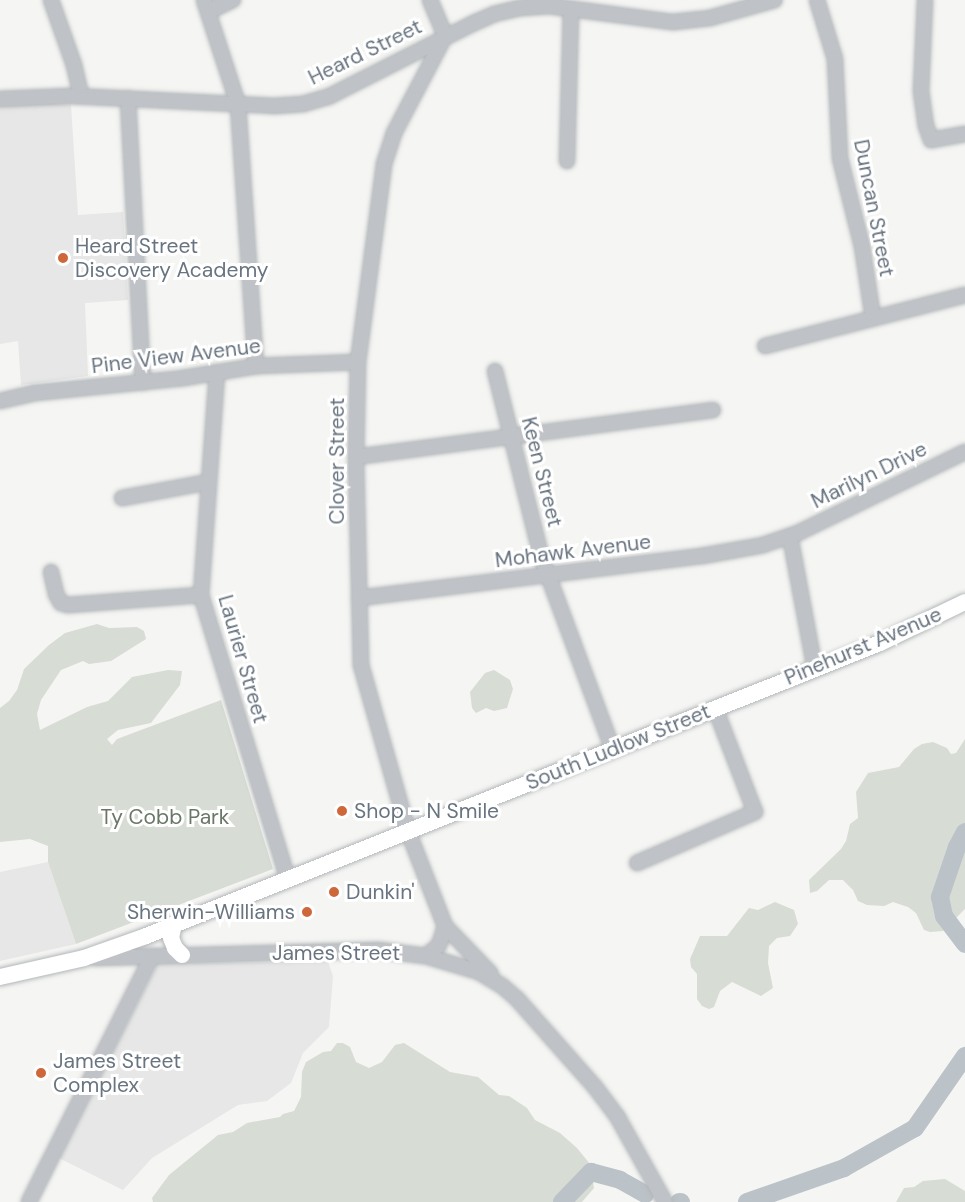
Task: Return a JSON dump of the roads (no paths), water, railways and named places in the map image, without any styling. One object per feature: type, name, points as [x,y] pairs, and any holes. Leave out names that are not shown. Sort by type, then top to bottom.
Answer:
[{"type":"main road","name":"Pinehurst Avenue","points":[[761,690],[880,644],[965,602]]},
{"type":"main road","name":"South Ludlow Street","points":[[84,958],[761,690]]},
{"type":"main road","points":[[174,924],[171,938],[175,948],[182,955]]},
{"type":"main road","name":"James Street","points":[[0,977],[84,958]]},
{"type":"street","points":[[51,0],[74,65],[81,96]]},
{"type":"street","points":[[233,0],[206,6],[238,104],[256,366]]},
{"type":"street","points":[[430,0],[445,36]]},
{"type":"street","name":"Heard Street","points":[[0,99],[81,96],[274,106],[316,101],[351,86],[445,36],[494,14],[520,8],[572,9],[672,22],[710,18],[775,0]]},
{"type":"street","name":"Duncan Street","points":[[817,0],[835,59],[840,158],[862,246],[873,318]]},
{"type":"street","points":[[925,0],[921,91],[926,126],[931,140],[965,134]]},
{"type":"street","points":[[567,160],[572,9]]},
{"type":"street","name":"Clover Street","points":[[445,36],[394,133],[384,164],[365,293],[358,362],[356,457],[359,598],[364,682],[408,831],[445,926],[505,988]]},
{"type":"street","points":[[128,98],[143,383]]},
{"type":"street","points":[[765,346],[965,295]]},
{"type":"street","name":"Pine View Avenue","points":[[0,400],[34,393],[143,383],[256,366],[358,362]]},
{"type":"street","name":"Keen Street","points":[[495,371],[547,575],[614,750]]},
{"type":"street","name":"Laurier Street","points":[[217,372],[201,595],[288,879]]},
{"type":"street","points":[[356,457],[713,410]]},
{"type":"street","name":"Marilyn Drive","points":[[790,536],[965,452]]},
{"type":"street","points":[[122,498],[208,482]]},
{"type":"street","points":[[790,536],[814,669]]},
{"type":"street","name":"Mohawk Avenue","points":[[359,598],[733,552],[790,536]]},
{"type":"street","points":[[51,572],[56,594],[61,603],[68,605],[201,595]]},
{"type":"street","points":[[637,863],[755,813],[715,708]]},
{"type":"street","points":[[426,956],[439,945],[445,926]]},
{"type":"street","name":"James Street","points":[[84,958],[352,950],[390,951],[426,956],[469,968],[505,988],[604,1097],[665,1202]]},
{"type":"street","points":[[29,1202],[152,956]]},
{"type":"waterway","points":[[965,832],[957,847],[940,897],[944,916],[965,944]]},
{"type":"waterway","points":[[747,1202],[844,1168],[915,1128],[965,1056]]},
{"type":"waterway","points":[[562,1202],[591,1172],[620,1180],[645,1194]]},
{"type":"place","name":"Heard Street Discovery Academy","points":[[63,258]]},
{"type":"place","name":"Shop - N Smile","points":[[342,811]]},
{"type":"place","name":"Dunkin'","points":[[334,892]]},
{"type":"place","name":"Sherwin-Williams","points":[[307,912]]},
{"type":"place","name":"James Street Complex","points":[[41,1073]]},
{"type":"park label","name":"Ty Cobb Park","points":[[165,817]]}]
